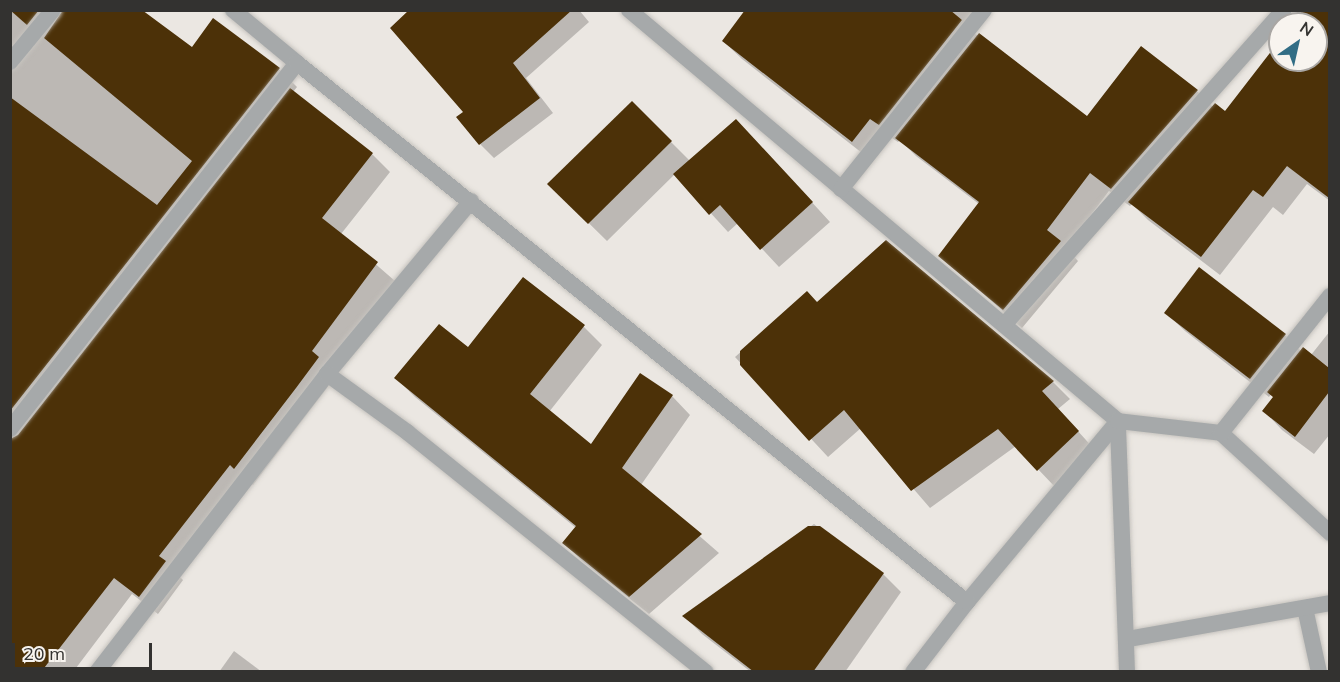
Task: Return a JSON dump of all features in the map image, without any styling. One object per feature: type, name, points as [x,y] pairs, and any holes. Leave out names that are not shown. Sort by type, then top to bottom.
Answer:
[{"type":"street","points":[[10,62],[54,10]]},
{"type":"street","points":[[233,10],[967,602]]},
{"type":"street","points":[[629,10],[1118,421],[1221,433],[1329,533]]},
{"type":"street","points":[[841,189],[984,10]]},
{"type":"street","points":[[1004,325],[1284,10]]},
{"type":"street","points":[[10,429],[297,63]]},
{"type":"street","points":[[97,672],[327,374],[471,201]]},
{"type":"street","points":[[1221,433],[1329,296]]},
{"type":"street","points":[[327,374],[407,432],[706,672]]},
{"type":"street","points":[[914,672],[967,602],[1118,421]]},
{"type":"street","points":[[1118,421],[1128,639],[1127,672]]},
{"type":"street","points":[[1128,639],[1329,603]]},
{"type":"street","points":[[1305,608],[1319,672]]},
{"type":"building","points":[[10,10],[39,10],[27,25]]},
{"type":"building","points":[[63,10],[142,10],[192,47],[213,18],[280,68],[10,411],[10,97],[157,205],[192,161],[44,38]]},
{"type":"building","points":[[409,10],[572,10],[513,63],[540,98],[479,145],[456,117],[463,112],[390,28]]},
{"type":"building","points":[[745,10],[950,10],[962,20],[879,125],[870,119],[852,142],[722,41]]},
{"type":"building","points":[[1303,10],[1329,10],[1329,198],[1287,166],[1263,197],[1253,190],[1201,257],[1128,202],[1215,103],[1225,111],[1268,55],[1268,72],[1328,72],[1328,12],[1301,12]]},
{"type":"building","points":[[979,33],[1087,116],[1141,46],[1198,90],[1111,189],[1090,173],[1047,230],[1061,241],[1003,310],[938,256],[979,202],[895,138]]},
{"type":"building","points":[[290,88],[373,153],[322,218],[378,262],[312,351],[319,357],[296,388],[234,469],[230,465],[159,556],[166,561],[139,597],[114,578],[41,672],[10,672],[10,439],[18,435]]},
{"type":"building","points":[[632,101],[672,141],[588,224],[547,184]]},
{"type":"building","points":[[736,119],[813,202],[760,250],[720,205],[709,215],[673,174]]},
{"type":"building","points":[[886,240],[1054,381],[1042,391],[1079,431],[1037,471],[998,429],[911,491],[844,410],[809,441],[740,365],[740,351],[807,291],[817,302]]},
{"type":"building","points":[[1199,267],[1286,334],[1250,379],[1164,313]]},
{"type":"building","points":[[523,277],[585,325],[530,394],[591,444],[640,373],[673,395],[622,468],[702,534],[629,597],[562,543],[576,526],[394,378],[439,324],[468,347]]},
{"type":"building","points":[[1303,347],[1329,368],[1329,392],[1295,437],[1262,411],[1273,397],[1267,392]]},
{"type":"building","points":[[808,526],[820,526],[884,573],[813,672],[754,672],[682,616]]}]
